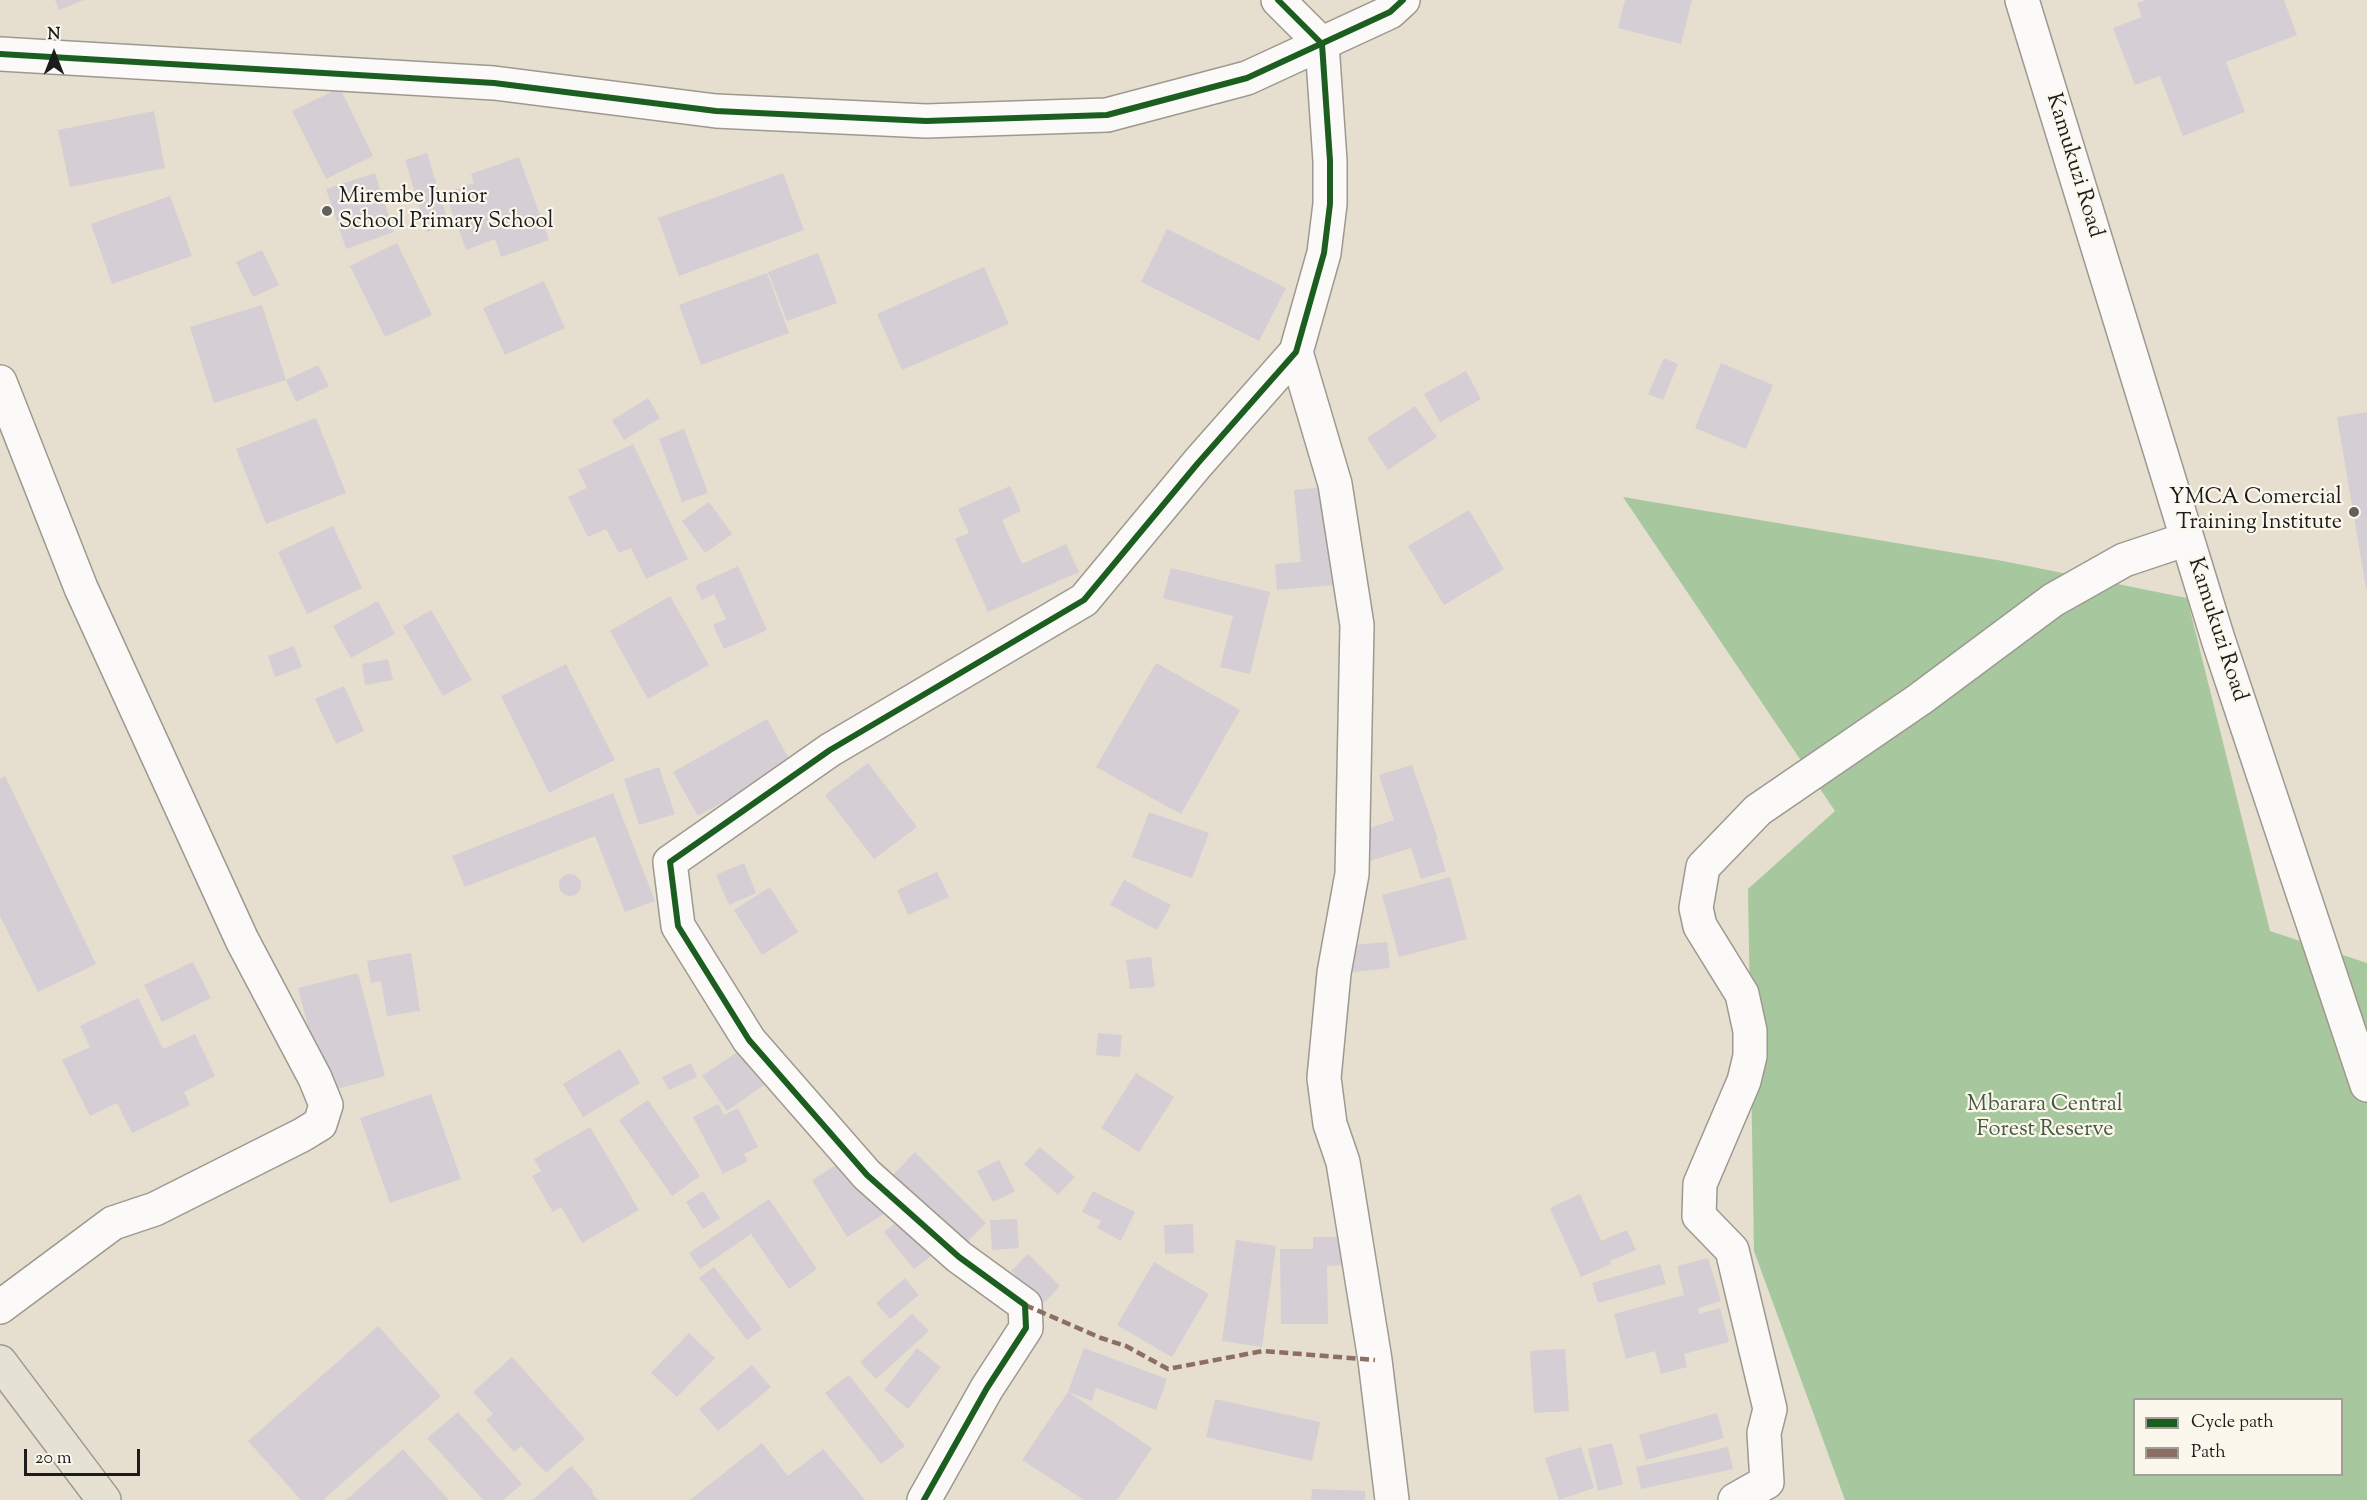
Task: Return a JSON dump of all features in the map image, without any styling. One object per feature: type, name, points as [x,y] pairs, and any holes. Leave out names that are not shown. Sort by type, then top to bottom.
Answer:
[{"type":"main road","points":[[0,1362],[104,1500]]},
{"type":"street","points":[[924,1500],[987,1388],[1026,1328],[1025,1305],[959,1257],[867,1175],[749,1040],[678,926],[670,862],[831,750],[1084,600],[1198,463],[1296,352],[1324,254],[1330,204],[1330,161],[1322,44],[1278,0]]},
{"type":"street","points":[[0,54],[494,83],[716,111],[926,121],[1107,115],[1246,78],[1390,12],[1403,0]]},
{"type":"street","name":"Kamukuzi Road","points":[[2022,0],[2218,639],[2367,1085]]},
{"type":"street","points":[[1296,352],[1335,484],[1357,625],[1352,874],[1334,973],[1324,1078],[1330,1124],[1342,1162],[1375,1360],[1392,1500]]},
{"type":"street","points":[[0,382],[81,588],[243,940],[315,1078],[326,1105],[320,1124],[155,1209],[113,1223],[0,1307]]},
{"type":"street","points":[[1735,1500],[1767,1482],[1764,1432],[1770,1409],[1731,1250],[1699,1216],[1700,1184],[1744,1081],[1750,1056],[1750,1031],[1742,994],[1700,926],[1696,908],[1702,867],[1758,810],[1920,699],[2053,600],[2124,560],[2187,539]]},
{"type":"green space","name":"Mbarara Central Forest Reserve","points":[[1623,497],[2003,561],[2187,598],[2270,931],[2367,963],[2367,1500],[1845,1500],[1754,1251],[1748,889],[1835,811]]},
{"type":"building","points":[[55,0],[84,0],[59,10]]},
{"type":"building","points":[[1625,0],[1692,0],[1681,44],[1618,28]]},
{"type":"building","points":[[2146,0],[2284,0],[2297,35],[2226,62],[2245,112],[2183,136],[2160,76],[2135,85],[2113,28],[2142,17],[2137,3]]},
{"type":"building","points":[[340,88],[373,156],[326,179],[292,111]]},
{"type":"building","points":[[154,111],[165,168],[70,187],[58,130]]},
{"type":"building","points":[[427,153],[449,225],[427,232],[405,160]]},
{"type":"building","points":[[519,157],[549,240],[501,257],[495,239],[466,250],[445,193],[474,183],[471,174]]},
{"type":"building","points":[[375,173],[394,232],[346,249],[326,189]]},
{"type":"building","points":[[783,173],[804,230],[679,276],[658,218]]},
{"type":"building","points":[[170,196],[192,256],[112,284],[91,224]]},
{"type":"building","points":[[1167,229],[1286,288],[1259,341],[1141,282]]},
{"type":"building","points":[[397,243],[432,315],[385,337],[350,266]]},
{"type":"building","points":[[262,250],[279,285],[253,297],[236,262]]},
{"type":"building","points":[[818,253],[837,303],[787,321],[768,272]]},
{"type":"building","points":[[984,267],[1009,324],[902,370],[877,314]]},
{"type":"building","points":[[767,273],[789,333],[701,365],[679,305]]},
{"type":"building","points":[[544,281],[565,328],[505,355],[483,308]]},
{"type":"building","points":[[262,305],[286,380],[214,403],[190,327]]},
{"type":"building","points":[[1664,358],[1678,364],[1663,400],[1648,394]]},
{"type":"building","points":[[1721,363],[1773,385],[1746,449],[1695,428]]},
{"type":"building","points":[[318,365],[329,386],[296,402],[286,380]]},
{"type":"building","points":[[1466,371],[1481,399],[1440,422],[1424,394]]},
{"type":"building","points":[[648,398],[660,418],[624,440],[612,420]]},
{"type":"building","points":[[1415,406],[1437,437],[1388,470],[1367,438]]},
{"type":"building","points":[[2367,412],[2367,588],[2366,588],[2337,417]]},
{"type":"building","points":[[316,418],[346,493],[266,524],[236,449]]},
{"type":"building","points":[[684,429],[708,493],[682,502],[659,439]]},
{"type":"building","points":[[633,444],[688,559],[646,579],[631,548],[619,553],[606,529],[588,537],[568,497],[587,488],[578,470]]},
{"type":"building","points":[[1010,486],[1021,511],[1002,520],[1022,564],[1066,544],[1079,572],[988,612],[955,539],[969,533],[958,509]]},
{"type":"building","points":[[1323,487],[1333,585],[1277,590],[1275,564],[1301,562],[1294,490]]},
{"type":"building","points":[[709,502],[732,534],[705,553],[682,521]]},
{"type":"building","points":[[1469,510],[1504,569],[1444,605],[1408,546]]},
{"type":"building","points":[[333,526],[362,588],[307,614],[278,552]]},
{"type":"building","points":[[738,566],[767,630],[724,649],[713,625],[726,619],[714,594],[702,600],[695,586]]},
{"type":"building","points":[[1171,568],[1270,592],[1250,674],[1220,667],[1233,616],[1163,598]]},
{"type":"building","points":[[670,596],[709,665],[648,699],[610,631]]},
{"type":"building","points":[[378,601],[395,634],[351,658],[333,626]]},
{"type":"building","points":[[431,610],[472,680],[443,696],[403,626]]},
{"type":"building","points":[[294,646],[302,667],[275,677],[268,656]]},
{"type":"building","points":[[388,659],[393,680],[365,685],[362,664]]},
{"type":"building","points":[[1156,663],[1240,710],[1181,814],[1096,767]]},
{"type":"building","points":[[566,664],[615,760],[549,793],[501,696]]},
{"type":"building","points":[[344,686],[364,731],[336,744],[315,699]]},
{"type":"building","points":[[767,719],[792,764],[698,816],[673,772]]},
{"type":"building","points":[[868,763],[917,827],[874,859],[825,795]]},
{"type":"building","points":[[1412,765],[1438,839],[1436,840],[1446,871],[1421,879],[1411,848],[1367,862],[1357,832],[1394,820],[1379,775]]},
{"type":"building","points":[[659,767],[675,814],[639,825],[624,779]]},
{"type":"building","points":[[5,776],[96,964],[38,992],[0,916],[0,779]]},
{"type":"building","points":[[613,793],[655,901],[625,912],[595,836],[465,887],[452,856]]},
{"type":"building","points":[[1149,812],[1209,833],[1192,878],[1132,857]]},
{"type":"building","points":[[744,863],[756,893],[729,905],[716,875]]},
{"type":"building","points":[[937,872],[949,897],[908,915],[897,890]]},
{"type":"building","points":[[566,874],[574,874],[581,881],[581,889],[574,896],[566,896],[559,889],[559,881]]},
{"type":"building","points":[[1450,877],[1467,939],[1399,957],[1382,895]]},
{"type":"building","points":[[1124,880],[1171,905],[1157,930],[1110,905]]},
{"type":"building","points":[[770,887],[798,932],[762,955],[734,910]]},
{"type":"building","points":[[1387,942],[1390,968],[1345,973],[1343,946]]},
{"type":"building","points":[[411,953],[420,1011],[387,1016],[381,981],[371,983],[367,961]]},
{"type":"building","points":[[1151,957],[1155,987],[1130,989],[1126,960]]},
{"type":"building","points":[[193,962],[211,998],[162,1022],[144,985]]},
{"type":"building","points":[[358,973],[385,1076],[325,1092],[298,988]]},
{"type":"building","points":[[138,998],[163,1049],[195,1034],[215,1076],[184,1092],[190,1105],[132,1133],[117,1103],[90,1116],[62,1060],[90,1047],[80,1026]]},
{"type":"building","points":[[1098,1033],[1122,1035],[1120,1057],[1096,1055]]},
{"type":"building","points":[[620,1049],[640,1083],[583,1117],[563,1084]]},
{"type":"building","points":[[739,1051],[764,1085],[727,1111],[702,1076]]},
{"type":"building","points":[[691,1063],[697,1077],[669,1090],[662,1077]]},
{"type":"building","points":[[1136,1073],[1174,1097],[1139,1152],[1101,1128]]},
{"type":"building","points":[[431,1094],[461,1179],[390,1203],[360,1118]]},
{"type":"building","points":[[648,1100],[700,1176],[672,1196],[619,1120]]},
{"type":"building","points":[[718,1104],[724,1115],[738,1108],[758,1147],[744,1154],[748,1161],[723,1174],[693,1117]]},
{"type":"building","points":[[590,1127],[639,1210],[582,1243],[561,1207],[553,1212],[532,1176],[541,1171],[534,1159]]},
{"type":"building","points":[[1040,1147],[1075,1177],[1058,1195],[1024,1164]]},
{"type":"building","points":[[915,1152],[986,1223],[957,1252],[886,1182]]},
{"type":"building","points":[[849,1157],[884,1214],[847,1237],[812,1180]]},
{"type":"building","points":[[999,1160],[1015,1191],[993,1202],[977,1171]]},
{"type":"building","points":[[703,1191],[720,1218],[703,1229],[686,1202]]},
{"type":"building","points":[[1093,1191],[1135,1212],[1121,1241],[1097,1228],[1101,1221],[1082,1212]]},
{"type":"building","points":[[1580,1194],[1601,1241],[1627,1230],[1636,1250],[1581,1277],[1550,1208]]},
{"type":"building","points":[[769,1199],[817,1269],[789,1289],[751,1234],[700,1269],[689,1253]]},
{"type":"building","points":[[909,1212],[939,1250],[914,1269],[884,1232]]},
{"type":"building","points":[[1017,1219],[1019,1248],[992,1250],[990,1220]]},
{"type":"building","points":[[1193,1224],[1194,1253],[1165,1254],[1164,1225]]},
{"type":"building","points":[[1313,1237],[1348,1237],[1348,1265],[1327,1266],[1328,1324],[1281,1324],[1280,1249],[1313,1249]]},
{"type":"building","points":[[1236,1240],[1276,1246],[1262,1347],[1222,1341]]},
{"type":"building","points":[[1028,1254],[1060,1286],[1044,1303],[1011,1271]]},
{"type":"building","points":[[1708,1258],[1721,1301],[1698,1308],[1699,1314],[1720,1308],[1729,1342],[1684,1354],[1687,1367],[1661,1374],[1655,1351],[1626,1359],[1614,1314],[1684,1295],[1677,1266]]},
{"type":"building","points":[[1154,1262],[1209,1294],[1172,1357],[1117,1325]]},
{"type":"building","points":[[1660,1264],[1666,1284],[1598,1303],[1592,1283]]},
{"type":"building","points":[[714,1267],[762,1329],[747,1340],[699,1278]]},
{"type":"building","points":[[905,1278],[919,1295],[890,1319],[876,1303]]},
{"type":"building","points":[[912,1314],[929,1331],[876,1379],[860,1362]]},
{"type":"building","points":[[378,1326],[441,1396],[323,1500],[301,1500],[248,1441]]},
{"type":"building","points":[[689,1333],[715,1358],[677,1397],[651,1373]]},
{"type":"building","points":[[917,1348],[941,1367],[908,1409],[884,1390]]},
{"type":"building","points":[[1084,1348],[1167,1379],[1156,1410],[1096,1388],[1092,1401],[1068,1392]]},
{"type":"building","points":[[1565,1349],[1569,1411],[1534,1413],[1530,1351]]},
{"type":"building","points":[[512,1357],[585,1439],[546,1473],[521,1446],[514,1452],[486,1420],[493,1414],[473,1392]]},
{"type":"building","points":[[752,1365],[771,1387],[718,1431],[699,1409]]},
{"type":"building","points":[[849,1375],[905,1446],[881,1464],[825,1393]]},
{"type":"building","points":[[1068,1392],[1152,1448],[1117,1500],[1084,1500],[1022,1460]]},
{"type":"building","points":[[1215,1399],[1320,1422],[1312,1461],[1206,1437]]},
{"type":"building","points":[[458,1412],[522,1484],[503,1500],[483,1500],[427,1438]]},
{"type":"building","points":[[1717,1413],[1724,1438],[1646,1460],[1639,1435]]},
{"type":"building","points":[[762,1443],[788,1476],[823,1449],[865,1500],[690,1500]]},
{"type":"building","points":[[1612,1443],[1623,1484],[1598,1491],[1588,1449]]},
{"type":"building","points":[[1581,1447],[1594,1488],[1559,1500],[1545,1458]]},
{"type":"building","points":[[1728,1447],[1733,1469],[1641,1489],[1636,1467]]},
{"type":"building","points":[[403,1449],[449,1500],[346,1500]]},
{"type":"building","points":[[571,1466],[598,1500],[533,1500]]},
{"type":"building","points":[[1312,1489],[1365,1491],[1365,1500],[1311,1500]]},
{"type":"marked path","points":[[1025,1305],[1101,1338],[1126,1346],[1168,1369],[1263,1351],[1375,1360]]},
{"type":"cycle path","points":[[924,1500],[987,1388],[1026,1328],[1025,1305],[959,1257],[867,1175],[749,1040],[678,926],[670,862],[830,750],[1084,600],[1198,463],[1296,352],[1324,253],[1330,204],[1330,161],[1322,44],[1278,0]]},
{"type":"cycle path","points":[[0,54],[494,83],[716,111],[926,121],[1107,115],[1247,78],[1390,12],[1403,0]]},
{"type":"place","name":"Mirembe Junior School Primary School","points":[[327,211]]},
{"type":"place","name":"YMCA Comercial Training Institute","points":[[2354,512]]}]
